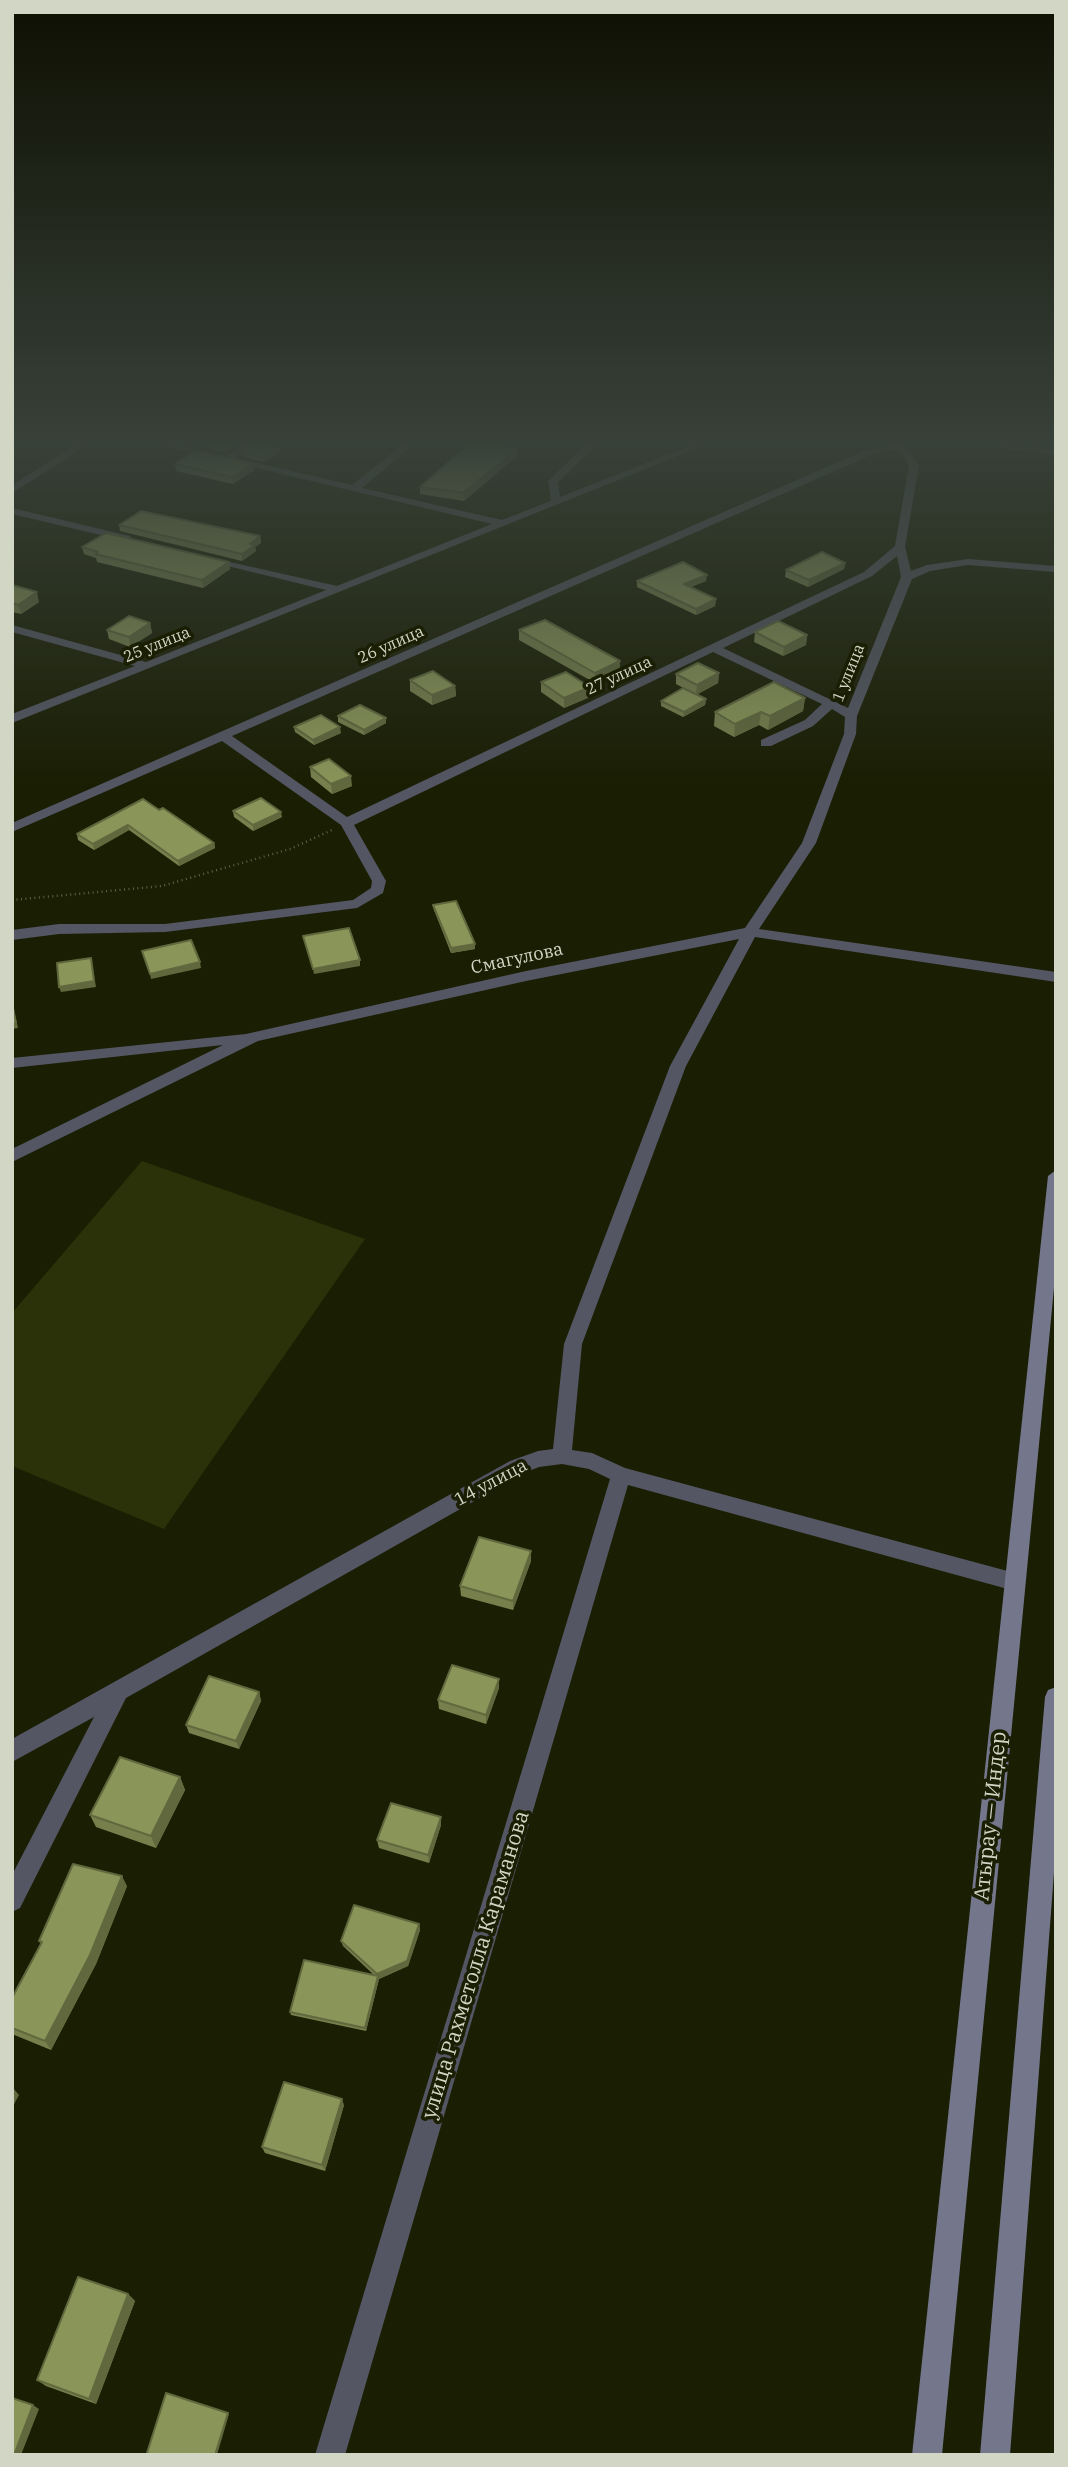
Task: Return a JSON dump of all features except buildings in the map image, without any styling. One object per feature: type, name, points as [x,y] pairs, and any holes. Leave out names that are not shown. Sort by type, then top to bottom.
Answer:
[{"type":"main road","name":"Атырау — Индер","points":[[927,2455],[1056,1176]]},
{"type":"main road","points":[[995,2455],[1056,1697]]},
{"type":"street","points":[[213,559],[337,589]]},
{"type":"street","name":"25 улица","points":[[12,719],[411,559]]},
{"type":"street","name":"26 улица","points":[[12,828],[624,559]]},
{"type":"street","name":"27 улица","points":[[346,823],[868,574],[886,559]]},
{"type":"street","points":[[903,559],[907,577],[936,566],[968,562],[1056,569]]},
{"type":"street","name":"1 улица","points":[[562,1456],[573,1344],[678,1066],[750,932],[809,843],[850,734],[851,716],[907,577]]},
{"type":"street","points":[[12,628],[148,666]]},
{"type":"street","points":[[715,648],[831,703],[851,716]]},
{"type":"street","name":"1 улица","points":[[766,744],[809,723],[831,703]]},
{"type":"street","points":[[12,935],[59,929],[165,928],[357,904],[378,890],[379,881],[346,823],[222,735]]},
{"type":"street","name":"Смагулова","points":[[12,1156],[253,1037],[526,976],[750,932],[1056,977]]},
{"type":"street","points":[[12,1063],[253,1037]]},
{"type":"street","name":"14 улица","points":[[12,1751],[517,1467],[562,1456],[592,1461],[621,1475],[1015,1583]]},
{"type":"street","name":"улица Рахметолла Караманова","points":[[330,2455],[621,1475]]},
{"type":"street","points":[[12,1900],[118,1692]]},
{"type":"path","points":[[12,900],[162,886],[290,849],[346,823]]},
{"type":"green space","points":[[142,1161],[365,1239],[164,1529],[12,1466],[12,1313]]}]
